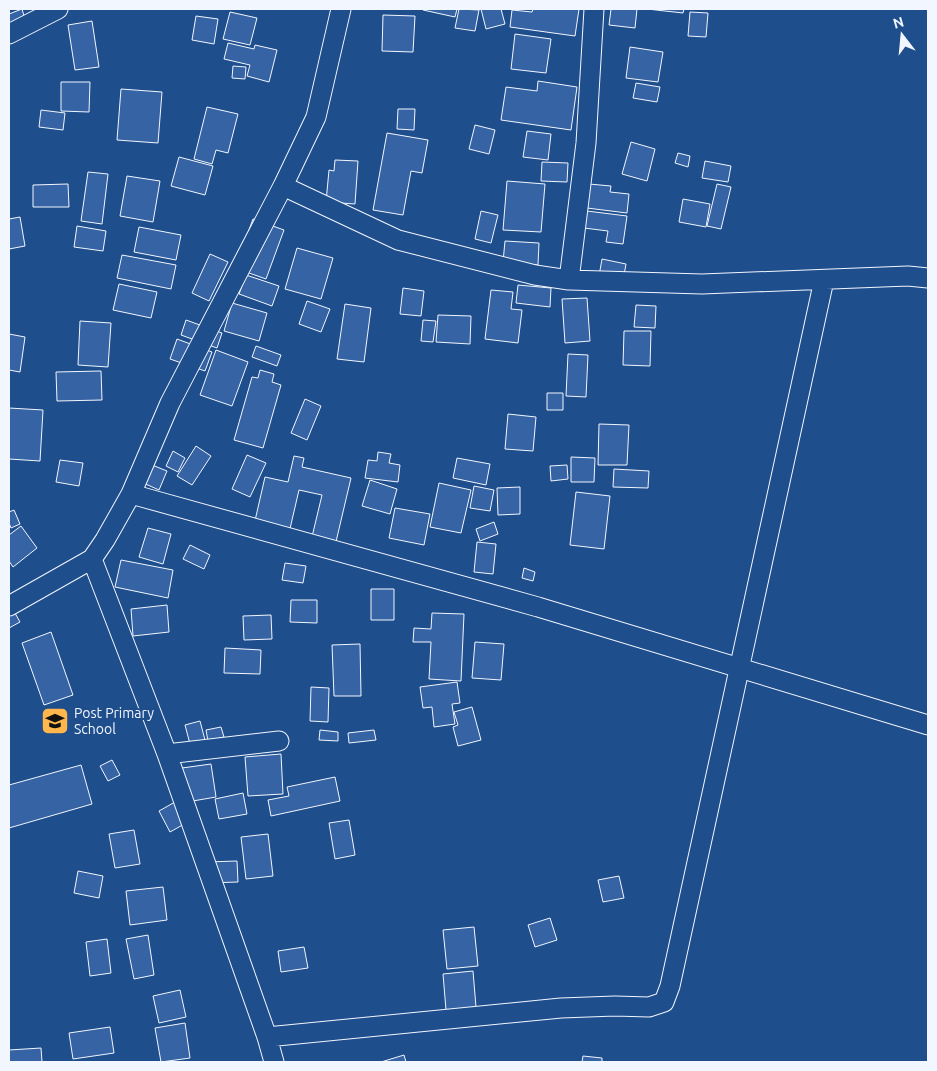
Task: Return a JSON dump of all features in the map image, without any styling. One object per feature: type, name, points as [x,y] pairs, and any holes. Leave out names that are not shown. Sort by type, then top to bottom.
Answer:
[{"type":"street","points":[[9,34],[58,9]]},
{"type":"street","points":[[9,606],[92,559],[131,494],[170,403],[283,186],[316,117],[341,9]]},
{"type":"street","points":[[569,280],[586,143],[594,9]]},
{"type":"street","points":[[283,186],[398,240],[535,274],[569,280],[702,284],[908,276],[928,278]]},
{"type":"street","points":[[267,1037],[561,1008],[649,1007],[664,1002],[670,986],[738,667],[824,280]]},
{"type":"street","points":[[131,494],[538,607],[928,725]]},
{"type":"street","points":[[92,559],[167,754],[267,1037],[274,1062]]},
{"type":"street","points":[[167,754],[279,741]]},
{"type":"building","points":[[22,9],[25,19],[9,25],[9,14]]},
{"type":"building","points":[[423,9],[457,9],[455,17]]},
{"type":"building","points":[[459,9],[479,10],[475,31],[455,28]]},
{"type":"building","points":[[481,9],[501,9],[505,24],[486,29]]},
{"type":"building","points":[[533,9],[579,9],[575,36],[510,27],[512,10],[532,12]]},
{"type":"building","points":[[611,9],[637,9],[635,28],[609,25]]},
{"type":"building","points":[[647,9],[684,9],[683,13]]},
{"type":"building","points":[[230,12],[257,18],[250,45],[223,39]]},
{"type":"building","points":[[690,12],[708,13],[706,37],[688,36]]},
{"type":"building","points":[[383,15],[415,16],[413,52],[382,51]]},
{"type":"building","points":[[196,16],[218,19],[214,44],[192,40]]},
{"type":"building","points":[[92,21],[99,67],[75,70],[68,25]]},
{"type":"building","points":[[515,34],[551,39],[546,73],[511,69]]},
{"type":"building","points":[[228,43],[254,49],[255,45],[277,50],[269,82],[247,76],[250,65],[224,59]]},
{"type":"building","points":[[630,47],[663,52],[658,82],[626,78]]},
{"type":"building","points":[[233,66],[246,67],[245,79],[232,78]]},
{"type":"building","points":[[538,81],[577,87],[571,130],[501,120],[506,87],[537,91]]},
{"type":"building","points":[[61,82],[90,82],[89,112],[61,111]]},
{"type":"building","points":[[636,83],[660,87],[657,102],[633,98]]},
{"type":"building","points":[[121,89],[162,92],[158,143],[117,140]]},
{"type":"building","points":[[207,107],[238,114],[228,153],[216,150],[212,164],[194,159]]},
{"type":"building","points":[[398,109],[415,109],[414,130],[397,129]]},
{"type":"building","points":[[41,110],[65,113],[63,130],[39,127]]},
{"type":"building","points":[[475,125],[495,130],[489,154],[469,149]]},
{"type":"building","points":[[527,131],[551,134],[548,160],[523,157]]},
{"type":"building","points":[[387,133],[428,140],[422,173],[411,171],[403,215],[373,210]]},
{"type":"building","points":[[631,142],[655,149],[647,181],[622,174]]},
{"type":"building","points":[[678,153],[690,156],[688,167],[675,163]]},
{"type":"building","points":[[179,157],[213,166],[205,195],[171,186]]},
{"type":"building","points":[[335,160],[358,161],[355,204],[326,202],[329,170],[334,171]]},
{"type":"building","points":[[705,161],[731,166],[728,182],[702,178]]},
{"type":"building","points":[[542,162],[568,163],[567,182],[541,181]]},
{"type":"building","points":[[88,172],[108,174],[102,224],[81,221]]},
{"type":"building","points":[[127,176],[160,181],[153,222],[120,216]]},
{"type":"building","points":[[507,181],[545,184],[541,232],[503,230]]},
{"type":"building","points":[[68,184],[69,207],[33,207],[33,185]]},
{"type":"building","points":[[589,184],[611,186],[610,192],[629,194],[627,213],[587,208]]},
{"type":"building","points":[[717,184],[731,187],[721,229],[707,226]]},
{"type":"building","points":[[683,199],[710,204],[706,227],[679,222]]},
{"type":"building","points":[[481,211],[498,215],[491,243],[475,239]]},
{"type":"building","points":[[587,211],[627,216],[623,244],[606,242],[608,231],[584,228]]},
{"type":"building","points":[[20,217],[25,246],[9,249],[9,219]]},
{"type":"building","points":[[253,219],[284,230],[266,279],[235,268]]},
{"type":"building","points":[[77,226],[106,231],[103,251],[74,247]]},
{"type":"building","points":[[139,227],[181,235],[176,260],[134,252]]},
{"type":"building","points":[[505,241],[539,243],[538,265],[503,262]]},
{"type":"building","points":[[297,248],[333,258],[321,299],[285,289]]},
{"type":"building","points":[[210,254],[228,262],[209,301],[192,293]]},
{"type":"building","points":[[122,255],[176,265],[171,289],[117,278]]},
{"type":"building","points":[[602,259],[626,264],[623,281],[599,276]]},
{"type":"building","points":[[246,275],[279,286],[272,306],[239,294]]},
{"type":"building","points":[[119,284],[157,292],[151,318],[113,310]]},
{"type":"building","points":[[518,285],[551,288],[550,307],[516,303]]},
{"type":"building","points":[[403,288],[424,291],[421,316],[400,314]]},
{"type":"building","points":[[491,290],[513,292],[511,309],[522,310],[518,343],[485,339]]},
{"type":"building","points":[[587,298],[590,341],[565,343],[562,299]]},
{"type":"building","points":[[307,301],[330,309],[321,332],[299,324]]},
{"type":"building","points":[[232,303],[267,313],[259,341],[224,331]]},
{"type":"building","points":[[345,304],[371,308],[364,362],[337,359]]},
{"type":"building","points":[[636,305],[656,306],[655,328],[634,327]]},
{"type":"building","points":[[438,315],[471,316],[470,344],[436,342]]},
{"type":"building","points":[[186,320],[222,333],[217,348],[181,335]]},
{"type":"building","points":[[423,320],[436,321],[433,342],[421,341]]},
{"type":"building","points":[[80,321],[111,323],[108,367],[78,365]]},
{"type":"building","points":[[624,331],[651,331],[650,366],[623,365]]},
{"type":"building","points":[[9,334],[25,337],[20,372],[9,370]]},
{"type":"building","points":[[177,339],[212,352],[205,371],[170,359]]},
{"type":"building","points":[[256,346],[281,355],[277,366],[252,357]]},
{"type":"building","points":[[216,350],[248,362],[232,406],[200,395]]},
{"type":"building","points":[[568,354],[588,355],[586,397],[566,396]]},
{"type":"building","points":[[260,370],[274,374],[272,382],[281,385],[263,448],[234,440],[252,377],[258,378]]},
{"type":"building","points":[[101,371],[102,400],[57,401],[56,372]]},
{"type":"building","points":[[547,393],[563,393],[563,410],[547,410]]},
{"type":"building","points":[[305,399],[321,406],[307,440],[291,433]]},
{"type":"building","points":[[9,408],[43,410],[40,461],[9,459]]},
{"type":"building","points":[[508,414],[536,417],[533,451],[505,449]]},
{"type":"building","points":[[599,424],[629,425],[627,465],[598,465]]},
{"type":"building","points":[[196,446],[211,456],[192,485],[177,476]]},
{"type":"building","points":[[173,451],[185,458],[178,472],[166,466]]},
{"type":"building","points":[[378,452],[391,454],[389,463],[400,465],[398,482],[365,478],[368,460],[377,461]]},
{"type":"building","points":[[247,455],[266,463],[250,497],[232,489]]},
{"type":"building","points":[[294,456],[304,458],[302,467],[351,478],[335,546],[311,541],[322,495],[299,490],[289,533],[254,525],[265,477],[288,482]]},
{"type":"building","points":[[571,457],[595,458],[594,482],[571,482]]},
{"type":"building","points":[[457,458],[490,464],[486,485],[453,478]]},
{"type":"building","points":[[60,460],[83,463],[79,486],[56,482]]},
{"type":"building","points":[[147,463],[167,471],[159,490],[139,481]]},
{"type":"building","points":[[567,465],[568,479],[551,481],[550,466]]},
{"type":"building","points":[[614,469],[649,471],[648,488],[613,487]]},
{"type":"building","points":[[370,480],[397,489],[390,514],[362,506]]},
{"type":"building","points":[[439,483],[471,490],[461,533],[430,527]]},
{"type":"building","points":[[474,486],[494,490],[490,511],[470,508]]},
{"type":"building","points":[[520,487],[520,514],[498,515],[497,488]]},
{"type":"building","points":[[576,492],[610,496],[604,549],[570,545]]},
{"type":"building","points":[[395,508],[430,514],[424,545],[389,538]]},
{"type":"building","points":[[14,510],[20,524],[11,528],[9,512]]},
{"type":"building","points":[[494,522],[498,534],[480,541],[476,529]]},
{"type":"building","points":[[21,526],[37,548],[13,567],[9,561],[9,535]]},
{"type":"building","points":[[148,528],[171,534],[163,564],[139,557]]},
{"type":"building","points":[[477,542],[496,544],[493,574],[474,572]]},
{"type":"building","points":[[190,545],[210,555],[204,569],[183,559]]},
{"type":"building","points":[[121,560],[173,570],[168,598],[115,587]]},
{"type":"building","points":[[285,563],[306,566],[303,583],[282,580]]},
{"type":"building","points":[[524,568],[535,572],[533,581],[522,578]]},
{"type":"building","points":[[371,589],[394,589],[394,620],[371,620]]},
{"type":"building","points":[[291,600],[317,600],[317,623],[290,622]]},
{"type":"building","points":[[167,605],[169,632],[133,636],[131,609]]},
{"type":"building","points":[[11,606],[20,622],[9,628],[9,607]]},
{"type":"building","points":[[432,613],[464,614],[461,681],[429,679],[431,642],[413,642],[414,628],[431,629]]},
{"type":"building","points":[[271,615],[272,639],[244,640],[243,616]]},
{"type":"building","points":[[51,632],[73,695],[44,705],[22,643]]},
{"type":"building","points":[[475,642],[504,644],[501,680],[472,678]]},
{"type":"building","points":[[360,644],[361,696],[334,696],[332,645]]},
{"type":"building","points":[[225,648],[261,650],[260,674],[224,673]]},
{"type":"building","points":[[457,682],[460,703],[452,704],[455,724],[434,727],[432,707],[423,708],[420,687]]},
{"type":"building","points":[[311,687],[329,688],[328,722],[310,721]]},
{"type":"building","points":[[472,707],[481,740],[458,746],[453,727],[458,725],[454,712]]},
{"type":"building","points":[[200,721],[205,740],[190,744],[185,725]]},
{"type":"building","points":[[221,727],[224,737],[208,741],[206,730]]},
{"type":"building","points":[[320,730],[338,732],[338,741],[319,740]]},
{"type":"building","points":[[374,730],[376,740],[349,743],[348,733]]},
{"type":"building","points":[[281,754],[283,794],[248,796],[245,757]]},
{"type":"building","points":[[112,760],[120,775],[108,781],[100,766]]},
{"type":"building","points":[[211,764],[216,797],[187,802],[182,768]]},
{"type":"building","points":[[81,765],[92,804],[9,828],[9,785]]},
{"type":"building","points":[[335,777],[340,801],[271,816],[268,800],[289,796],[287,787]]},
{"type":"building","points":[[243,793],[247,814],[219,819],[215,799]]},
{"type":"building","points":[[175,802],[186,823],[170,832],[159,811]]},
{"type":"building","points":[[349,820],[355,855],[335,859],[329,823]]},
{"type":"building","points":[[134,830],[140,864],[115,868],[109,834]]},
{"type":"building","points":[[268,834],[273,876],[246,879],[241,837]]},
{"type":"building","points":[[237,861],[238,882],[207,883],[206,862]]},
{"type":"building","points":[[78,871],[103,876],[99,898],[74,893]]},
{"type":"building","points":[[619,876],[624,898],[603,902],[598,880]]},
{"type":"building","points":[[163,887],[167,920],[130,925],[126,891]]},
{"type":"building","points":[[550,918],[557,940],[535,947],[528,925]]},
{"type":"building","points":[[474,927],[478,966],[447,969],[443,930]]},
{"type":"building","points":[[148,935],[154,975],[134,979],[126,939]]},
{"type":"building","points":[[107,939],[111,973],[90,976],[86,942]]},
{"type":"building","points":[[304,947],[308,968],[281,972],[278,951]]},
{"type":"building","points":[[473,971],[476,1007],[446,1010],[443,974]]},
{"type":"building","points":[[180,990],[186,1017],[159,1023],[153,996]]},
{"type":"building","points":[[185,1023],[190,1058],[161,1062],[155,1028]]},
{"type":"building","points":[[110,1027],[114,1053],[73,1059],[69,1033]]},
{"type":"building","points":[[41,1048],[42,1062],[9,1062],[9,1050]]},
{"type":"building","points":[[404,1055],[406,1062],[381,1062]]},
{"type":"building","points":[[583,1056],[602,1058],[602,1062],[582,1062]]},
{"type":"place","name":"Post Primary School","points":[[55,721]]}]
